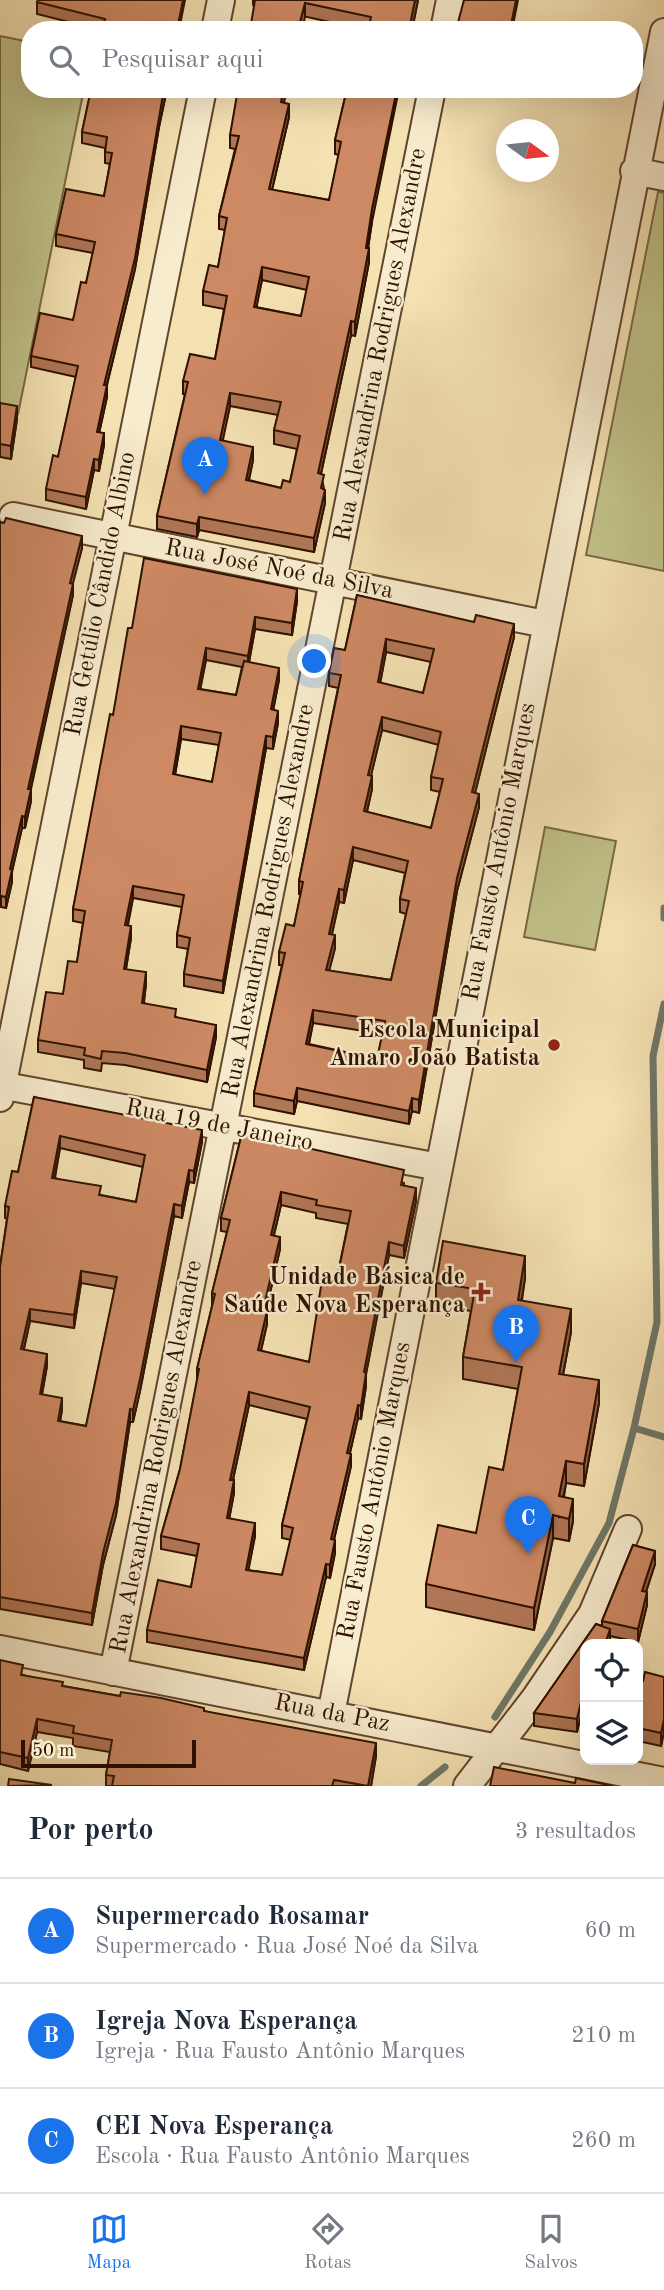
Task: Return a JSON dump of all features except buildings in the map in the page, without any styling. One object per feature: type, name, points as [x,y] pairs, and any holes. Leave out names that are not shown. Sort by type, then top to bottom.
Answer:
[{"type":"street","points":[[217,21],[221,0]]},
{"type":"street","points":[[446,21],[450,0]]},
{"type":"street","name":"Rua Fausto Antônio Marques","points":[[331,1714],[634,171],[664,32]]},
{"type":"street","name":"Rua Getúlio Cândido Albino","points":[[1,1090],[201,98]]},
{"type":"street","name":"Rua Alexandrina Rodrigues Alexandre","points":[[113,1672],[430,98]]},
{"type":"street","points":[[634,171],[664,177]]},
{"type":"street","name":"Rua José Noé da Silva","points":[[13,516],[545,624]]},
{"type":"street","name":"Rua 19 de Janeiro","points":[[1,1090],[223,1126],[439,1167]]},
{"type":"street","points":[[467,1786],[498,1747],[592,1614],[628,1529]]},
{"type":"street","name":"Rua da Paz","points":[[0,1649],[664,1781]]},
{"type":"green space","points":[[0,36],[21,40],[21,98],[82,98],[18,414],[0,411]]},
{"type":"green space","points":[[658,192],[664,193],[664,571],[586,555]]},
{"type":"green space","points":[[545,827],[616,841],[595,950],[524,937]]},
{"type":"waterway","points":[[664,908],[664,918]]},
{"type":"waterway","points":[[495,1717],[550,1632],[609,1523],[634,1428],[657,1322],[653,1056],[664,1004]]},
{"type":"waterway","points":[[634,1428],[664,1437]]},
{"type":"waterway","points":[[421,1786],[445,1767]]},
{"type":"place","name":"Supermercado Rosamar","points":[[205,495]]},
{"type":"place","name":"Escola Municipal Amaro João Batista","points":[[554,1045]]},
{"type":"place","name":"Unidade Básica de Saúde Nova Esperança","points":[[481,1292]]},
{"type":"place","name":"Igreja Nova Esperança","points":[[516,1363]]},
{"type":"place","name":"CEI Nova Esperança","points":[[528,1554]]}]
